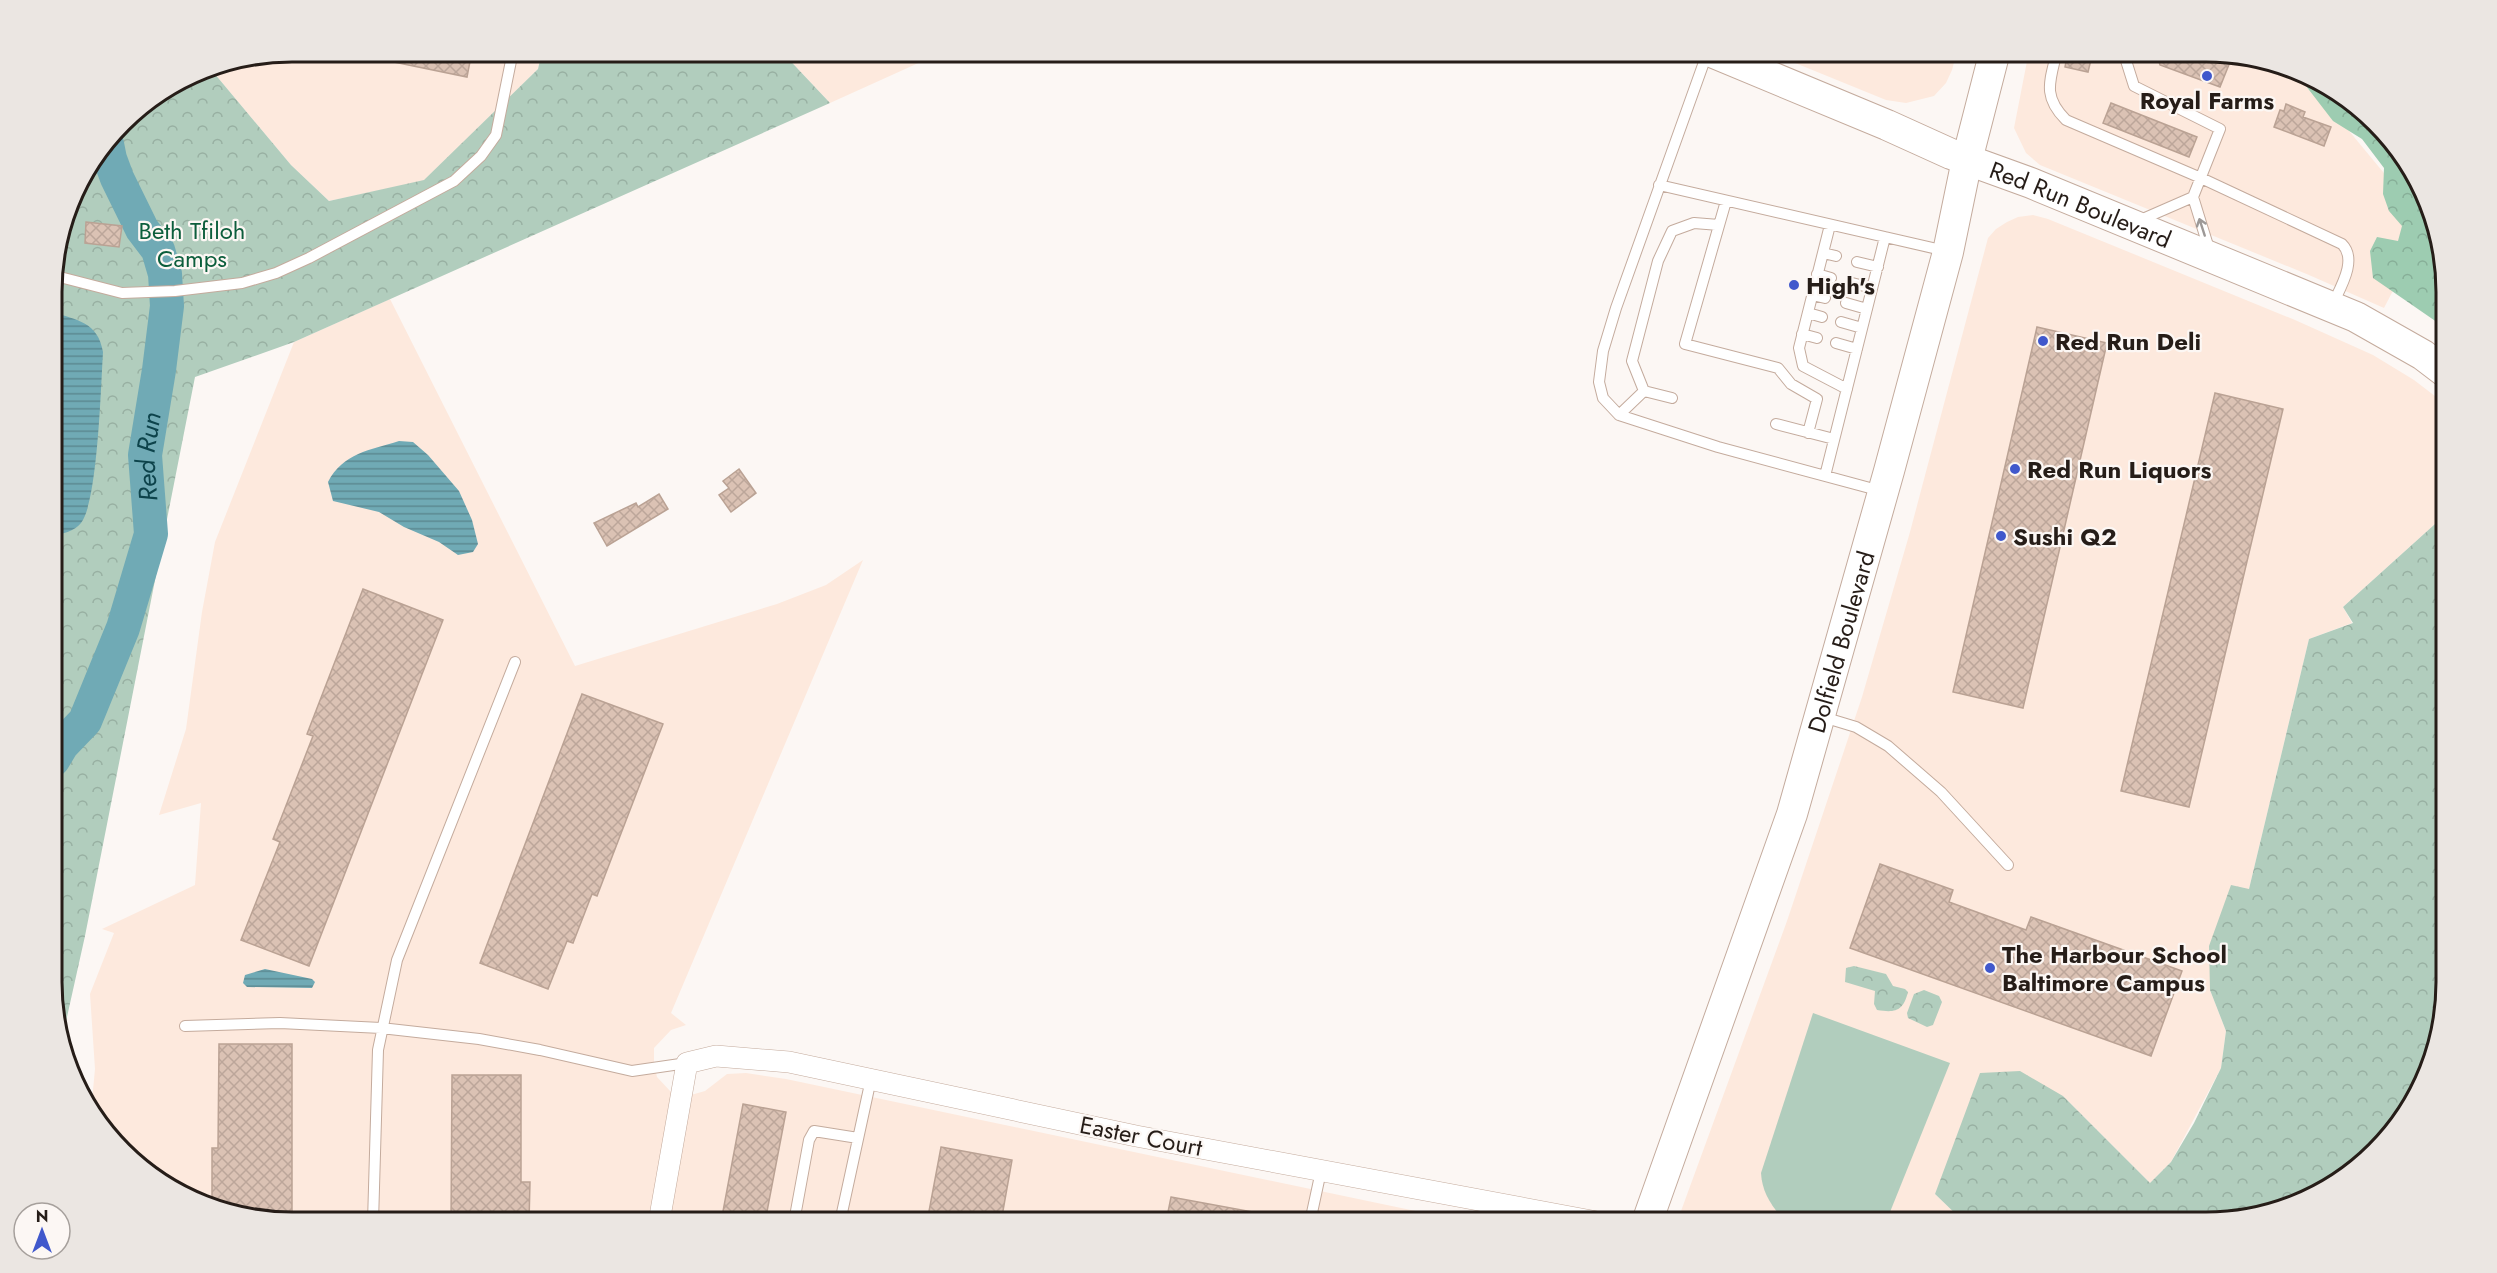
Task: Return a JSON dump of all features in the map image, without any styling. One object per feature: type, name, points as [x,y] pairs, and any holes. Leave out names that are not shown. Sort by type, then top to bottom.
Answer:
[{"type":"main road","name":"Red Run Boulevard","points":[[1734,62],[1967,160],[2130,223],[2365,322],[2423,354],[2436,365]]},
{"type":"main road","name":"Dolfield Boulevard","points":[[1651,1212],[1792,814],[1884,492],[1948,252],[1967,160],[1992,62]]},
{"type":"street","name":"Easter Court","points":[[687,1063],[716,1056],[789,1062],[1136,1136],[1543,1212]]},
{"type":"street","points":[[661,1212],[687,1063]]},
{"type":"lane","points":[[62,278],[122,293],[175,291],[242,283],[276,273],[309,258],[454,181],[481,156],[496,135],[511,62]]},
{"type":"lane","points":[[1704,62],[1659,185],[1603,351],[1599,382],[1603,398],[1618,415],[1718,447],[1884,492]]},
{"type":"lane","points":[[2054,62],[2048,88],[2057,111],[2066,120],[2201,178],[2342,244],[2349,250],[2350,260],[2331,308]]},
{"type":"lane","points":[[2126,62],[2134,86],[2220,129],[2193,197],[2211,257]]},
{"type":"lane","points":[[1659,185],[1948,252]]},
{"type":"lane","points":[[2130,223],[2148,218],[2193,197]]},
{"type":"lane","points":[[1726,201],[1685,344],[1778,368],[1791,384],[1817,399],[1808,433]]},
{"type":"lane","points":[[1644,391],[1632,361],[1658,261],[1672,231],[1694,223],[1719,225]]},
{"type":"lane","points":[[1830,225],[1799,348],[1803,366],[1847,389]]},
{"type":"lane","points":[[1825,476],[1885,237]]},
{"type":"lane","points":[[1823,253],[1836,256]]},
{"type":"lane","points":[[1857,262],[1878,267]]},
{"type":"lane","points":[[1817,274],[1831,278]]},
{"type":"lane","points":[[1852,283],[1872,288]]},
{"type":"lane","points":[[1812,295],[1825,298]]},
{"type":"lane","points":[[1846,303],[1867,309]]},
{"type":"lane","points":[[1808,313],[1822,317]]},
{"type":"lane","points":[[1841,322],[1862,328]]},
{"type":"lane","points":[[1803,334],[1816,338]]},
{"type":"lane","points":[[1836,343],[1857,349]]},
{"type":"lane","points":[[1618,415],[1644,391]]},
{"type":"lane","points":[[1644,391],[1672,398]]},
{"type":"lane","points":[[1776,424],[1834,439]]},
{"type":"lane","points":[[373,1212],[378,1050],[397,960],[515,662]]},
{"type":"lane","points":[[1820,716],[1856,727],[1888,746],[1941,792],[2008,865]]},
{"type":"lane","points":[[186,1026],[280,1023],[381,1028],[479,1039],[632,1071],[687,1063]]},
{"type":"lane","points":[[842,1212],[871,1079]]},
{"type":"lane","points":[[796,1212],[809,1140],[814,1131],[858,1138]]},
{"type":"lane","points":[[1312,1212],[1321,1171]]},
{"type":"shaded area","points":[[276,62],[540,62],[538,69],[424,181],[329,201],[291,165],[216,75],[232,69]]},
{"type":"shaded area","points":[[791,62],[921,62],[830,103]]},
{"type":"shaded area","points":[[1793,62],[1954,62],[1946,83],[1934,96],[1906,103],[1886,100]]},
{"type":"shaded area","points":[[2027,62],[2221,62],[2265,69],[2314,88],[2426,227],[2384,308],[2040,165],[2026,153],[2014,128]]},
{"type":"shaded area","points":[[2033,215],[2048,219],[2295,320],[2373,355],[2414,380],[2436,397],[2436,523],[2343,607],[2352,623],[2309,639],[2249,889],[2210,990],[2226,1031],[2221,1068],[2171,1162],[2150,1183],[2063,1096],[1935,1194],[1954,1212],[1681,1212],[1787,921],[1862,697],[1910,532],[1988,238],[1996,229],[2018,217]]},
{"type":"shaded area","points":[[390,299],[575,666],[777,604],[826,585],[863,560],[671,1013],[686,1025],[671,1030],[654,1048],[657,1077],[671,1092],[691,1095],[705,1091],[727,1074],[746,1073],[786,1079],[1420,1212],[292,1212],[261,1210],[232,1204],[190,1188],[151,1164],[109,1122],[92,1097],[95,1069],[90,994],[114,933],[102,929],[195,885],[201,803],[159,815],[186,729],[202,612],[215,542],[294,342]]},
{"type":"green space","name":"Beth Tfiloh Camps","points":[[540,62],[791,62],[830,103],[294,342],[195,377],[85,936],[66,1024],[62,997],[62,276],[69,232],[85,190],[109,151],[151,109],[176,92],[216,75],[291,165],[329,201],[424,180],[538,69]]},
{"type":"green space","points":[[2305,84],[2321,92],[2346,109],[2368,129],[2388,151],[2405,177],[2418,203],[2428,232],[2434,261],[2436,321],[2373,278],[2370,251],[2377,237],[2398,241],[2402,226],[2389,211],[2383,194],[2384,168],[2362,139],[2333,121]]},
{"type":"green space","points":[[2436,523],[2435,997],[2428,1041],[2418,1070],[2397,1109],[2368,1144],[2346,1164],[2307,1188],[2265,1204],[2236,1210],[2206,1212],[1954,1212],[1935,1194],[1980,1073],[2020,1071],[2063,1096],[2150,1183],[2171,1162],[2194,1123],[2221,1068],[2226,1031],[2210,990],[2209,946],[2231,885],[2249,889],[2309,639],[2353,623],[2343,607]]},
{"type":"green space","points":[[1854,966],[1886,974],[1893,986],[1905,989],[1908,992],[1901,1007],[1894,1011],[1877,1010],[1874,1004],[1875,991],[1845,982],[1846,968]]},
{"type":"green space","points":[[1924,990],[1939,996],[1942,1002],[1933,1025],[1927,1027],[1908,1018],[1907,1013],[1914,994]]},
{"type":"green space","points":[[1813,1013],[1950,1063],[1890,1212],[1777,1212],[1763,1187],[1761,1173]]},
{"type":"water","points":[[62,315],[78,320],[91,328],[103,352],[98,441],[91,492],[87,511],[81,523],[62,534]]},
{"type":"water","points":[[399,441],[413,442],[428,455],[459,491],[472,520],[478,544],[473,552],[458,555],[439,542],[404,527],[379,512],[333,501],[328,482],[341,465],[358,454]]},
{"type":"water","points":[[265,969],[312,979],[315,982],[312,988],[247,987],[243,983],[245,975]]},
{"type":"building","points":[[394,62],[470,62],[467,77]]},
{"type":"building","points":[[2066,62],[2090,62],[2088,72],[2065,67]]},
{"type":"building","points":[[2159,62],[2230,63],[2220,87],[2160,65]]},
{"type":"building","name":"Royal Farms","points":[[2111,103],[2197,137],[2189,157],[2103,123]]},
{"type":"building","points":[[2286,104],[2305,112],[2303,117],[2331,127],[2324,146],[2274,127],[2280,110],[2284,111]]},
{"type":"building","points":[[86,222],[122,226],[119,247],[85,243]]},
{"type":"building","points":[[2037,327],[2107,343],[2023,708],[1953,692]]},
{"type":"building","points":[[2215,393],[2283,409],[2189,807],[2121,791]]},
{"type":"building","points":[[739,469],[756,493],[731,512],[719,495],[729,488],[723,481]]},
{"type":"building","points":[[659,494],[668,509],[607,546],[594,523],[636,503],[638,507]]},
{"type":"building","points":[[363,589],[443,620],[309,966],[241,940],[280,842],[273,839],[313,736],[307,734]]},
{"type":"building","points":[[582,694],[663,724],[597,896],[592,894],[573,943],[567,941],[548,989],[480,963]]},
{"type":"building","points":[[1880,864],[1953,890],[1949,902],[2026,930],[2031,917],[2182,971],[2151,1056],[1850,948]]},
{"type":"building","points":[[219,1044],[292,1044],[292,1212],[261,1210],[212,1197],[212,1148],[218,1148]]},
{"type":"building","points":[[452,1075],[521,1075],[521,1182],[530,1182],[529,1212],[451,1212]]},
{"type":"building","points":[[743,1104],[786,1112],[767,1212],[723,1212]]},
{"type":"building","points":[[941,1147],[1012,1160],[1003,1212],[929,1212]]},
{"type":"building","points":[[1171,1197],[1253,1212],[1168,1212]]},
{"type":"waterway","name":"Red Run","points":[[62,745],[85,721],[123,628],[151,534],[145,455],[167,306],[165,274],[158,250],[142,229],[117,178],[109,152]]},
{"type":"place","name":"Royal Farms","points":[[2207,76]]},
{"type":"place","name":"High's","points":[[1794,285]]},
{"type":"place","name":"Red Run Deli","points":[[2043,341]]},
{"type":"place","name":"Red Run Liquors","points":[[2015,469]]},
{"type":"place","name":"Sushi Q2","points":[[2001,536]]},
{"type":"place","name":"The Harbour School Baltimore Campus","points":[[1990,968]]}]
